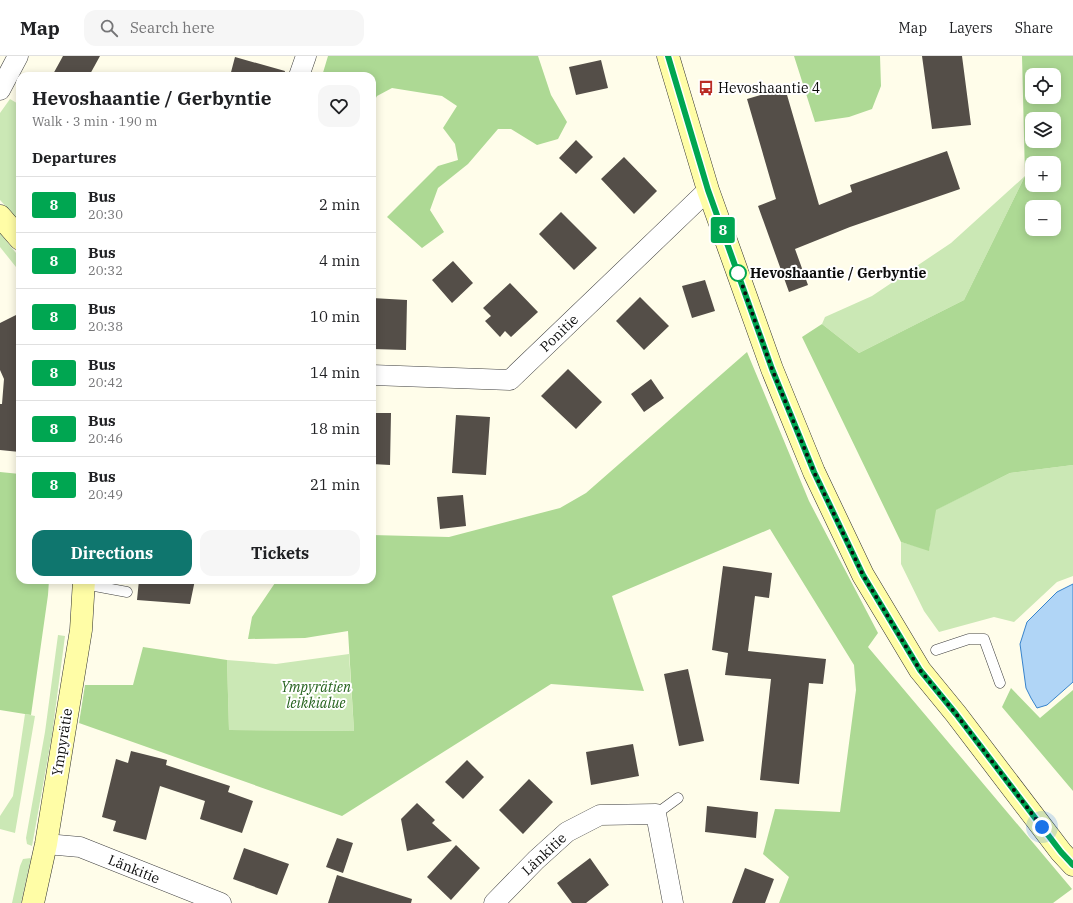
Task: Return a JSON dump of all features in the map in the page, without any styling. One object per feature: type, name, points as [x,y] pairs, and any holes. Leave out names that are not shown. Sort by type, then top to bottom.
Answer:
[{"type":"street","points":[[0,90],[18,56]]},
{"type":"street","points":[[300,72],[306,56]]},
{"type":"street","points":[[668,56],[708,190],[772,369],[814,472],[863,575],[920,670],[956,714],[1061,852],[1073,864]]},
{"type":"street","name":"Ponitie","points":[[376,375],[510,380],[708,190]]},
{"type":"street","points":[[0,216],[16,234]]},
{"type":"street","name":"Ympyrätie","points":[[33,903],[46,844],[80,630],[84,584]]},
{"type":"street","points":[[656,814],[673,903]]},
{"type":"street","name":"Länkitie","points":[[494,903],[536,860],[567,832],[600,815],[656,814]]},
{"type":"street","name":"Länkitie","points":[[46,844],[80,847],[208,901]]},
{"type":"lane","points":[[93,584],[127,592]]},
{"type":"lane","points":[[936,650],[969,639],[984,639],[1000,682]]},
{"type":"lane","points":[[656,814],[678,798]]},
{"type":"green space","points":[[328,56],[538,56],[551,95],[567,122],[558,139],[537,145],[511,129],[498,129],[468,164],[438,188],[430,210],[444,232],[422,248],[387,217],[438,166],[458,160],[455,144],[443,128],[457,106],[442,96],[392,88],[376,98],[376,72],[323,72]]},
{"type":"green space","points":[[794,56],[880,56],[881,86],[872,109],[849,117],[815,122]]},
{"type":"green space","points":[[1022,56],[1073,56],[1073,465],[1010,473],[936,510],[929,551],[901,542],[802,337],[822,324],[859,353],[964,300],[1025,176]]},
{"type":"green space","points":[[10,99],[16,103],[16,218],[0,200],[0,113]]},
{"type":"green space","points":[[1025,176],[964,300],[859,353],[822,324],[825,317],[872,296],[951,243]]},
{"type":"green space","points":[[0,233],[16,253],[16,267],[0,247]]},
{"type":"green space","points":[[747,352],[809,501],[878,633],[868,647],[1072,889],[1053,903],[779,903],[789,877],[763,854],[775,809],[840,812],[856,690],[854,665],[770,529],[612,596],[644,691],[551,684],[342,816],[79,723],[85,685],[133,685],[143,647],[227,660],[229,730],[354,731],[348,631],[305,638],[248,639],[252,617],[274,584],[376,584],[376,535],[449,537],[560,508],[586,493]]},
{"type":"green space","points":[[1073,465],[1073,576],[1057,582],[1014,622],[994,617],[939,632],[924,611],[901,564],[901,542],[929,550],[935,510],[1010,473]]},
{"type":"green space","points":[[0,472],[16,474],[16,584],[49,584],[31,715],[0,710]]},
{"type":"green space","points":[[58,635],[65,636],[52,735],[32,846],[27,844],[26,838],[45,732]]},
{"type":"green space","name":"Ympyrätien leikkialue","points":[[349,654],[354,731],[229,730],[227,660],[276,664]]},
{"type":"green space","points":[[1011,688],[1040,718],[1073,690],[1073,791],[1002,707]]},
{"type":"green space","points":[[25,714],[35,716],[15,833],[0,829],[0,816],[13,796]]},
{"type":"green space","points":[[31,858],[21,903],[12,903],[20,866],[23,859]]},
{"type":"water","points":[[1073,584],[1073,682],[1047,705],[1037,708],[1026,688],[1020,644],[1027,622],[1057,592]]},
{"type":"building","points":[[63,56],[100,56],[91,72],[54,72]]},
{"type":"building","points":[[922,56],[962,56],[971,125],[932,129]]},
{"type":"building","points":[[235,57],[285,71],[285,72],[231,72]]},
{"type":"building","points":[[601,60],[608,88],[576,95],[569,67]]},
{"type":"building","points":[[785,88],[819,205],[852,192],[850,185],[947,151],[960,189],[850,227],[795,249],[808,285],[789,292],[758,206],[776,199],[747,99]]},
{"type":"building","points":[[576,140],[593,157],[576,174],[559,158]]},
{"type":"building","points":[[624,157],[657,191],[634,214],[601,179]]},
{"type":"building","points":[[561,212],[597,248],[574,270],[539,234]]},
{"type":"building","points":[[453,261],[473,283],[452,303],[432,280]]},
{"type":"building","points":[[705,280],[715,311],[692,318],[682,286]]},
{"type":"building","points":[[510,283],[538,312],[511,337],[505,331],[500,337],[485,321],[491,316],[483,308]]},
{"type":"building","points":[[640,297],[669,326],[644,350],[616,321]]},
{"type":"building","points":[[376,298],[407,300],[406,350],[376,349]]},
{"type":"building","points":[[16,315],[16,452],[0,450],[0,404],[2,404],[4,379],[0,370],[0,323]]},
{"type":"building","points":[[568,369],[602,402],[576,429],[541,396]]},
{"type":"building","points":[[651,379],[664,398],[644,412],[631,394]]},
{"type":"building","points":[[376,413],[391,413],[390,465],[376,464]]},
{"type":"building","points":[[456,415],[490,417],[486,475],[452,473]]},
{"type":"building","points":[[463,495],[466,526],[440,529],[437,497]]},
{"type":"building","points":[[723,566],[772,573],[769,598],[755,596],[748,651],[826,659],[823,684],[809,683],[799,784],[760,780],[771,679],[725,675],[728,653],[712,650]]},
{"type":"building","points":[[139,584],[194,584],[190,604],[137,600]]},
{"type":"building","points":[[688,669],[704,741],[679,746],[664,674]]},
{"type":"building","points":[[633,744],[639,776],[591,785],[586,752]]},
{"type":"building","points":[[131,751],[167,760],[166,765],[230,786],[228,792],[253,801],[242,833],[200,819],[205,801],[160,786],[146,840],[113,831],[116,821],[102,817],[116,759],[128,763]]},
{"type":"building","points":[[467,760],[484,777],[463,799],[445,782]]},
{"type":"building","points":[[529,779],[553,802],[523,834],[499,810]]},
{"type":"building","points":[[417,803],[435,820],[432,823],[452,841],[407,851],[401,819]]},
{"type":"building","points":[[707,806],[758,812],[756,838],[705,832]]},
{"type":"building","points":[[337,838],[353,843],[343,873],[326,867]]},
{"type":"building","points":[[456,845],[480,868],[451,900],[427,877]]},
{"type":"building","points":[[244,848],[289,864],[277,895],[233,879]]},
{"type":"building","points":[[590,858],[609,885],[586,903],[572,903],[557,883]]},
{"type":"building","points":[[745,868],[774,879],[765,903],[732,903]]},
{"type":"building","points":[[337,875],[412,899],[411,903],[328,903]]},
{"type":"bus line","name":"8","points":[[668,56],[708,190],[772,369],[814,472],[863,575],[920,670],[956,714],[1061,852],[1073,865]]},
{"type":"place","name":"Hevoshaantie 4","points":[[706,88]]},
{"type":"place","name":"Hevoshaantie / Gerbyntie","points":[[738,273]]},
{"type":"route","points":[[738,273],[772,369],[814,472],[863,575],[920,670],[956,714],[1042,827]]}]
